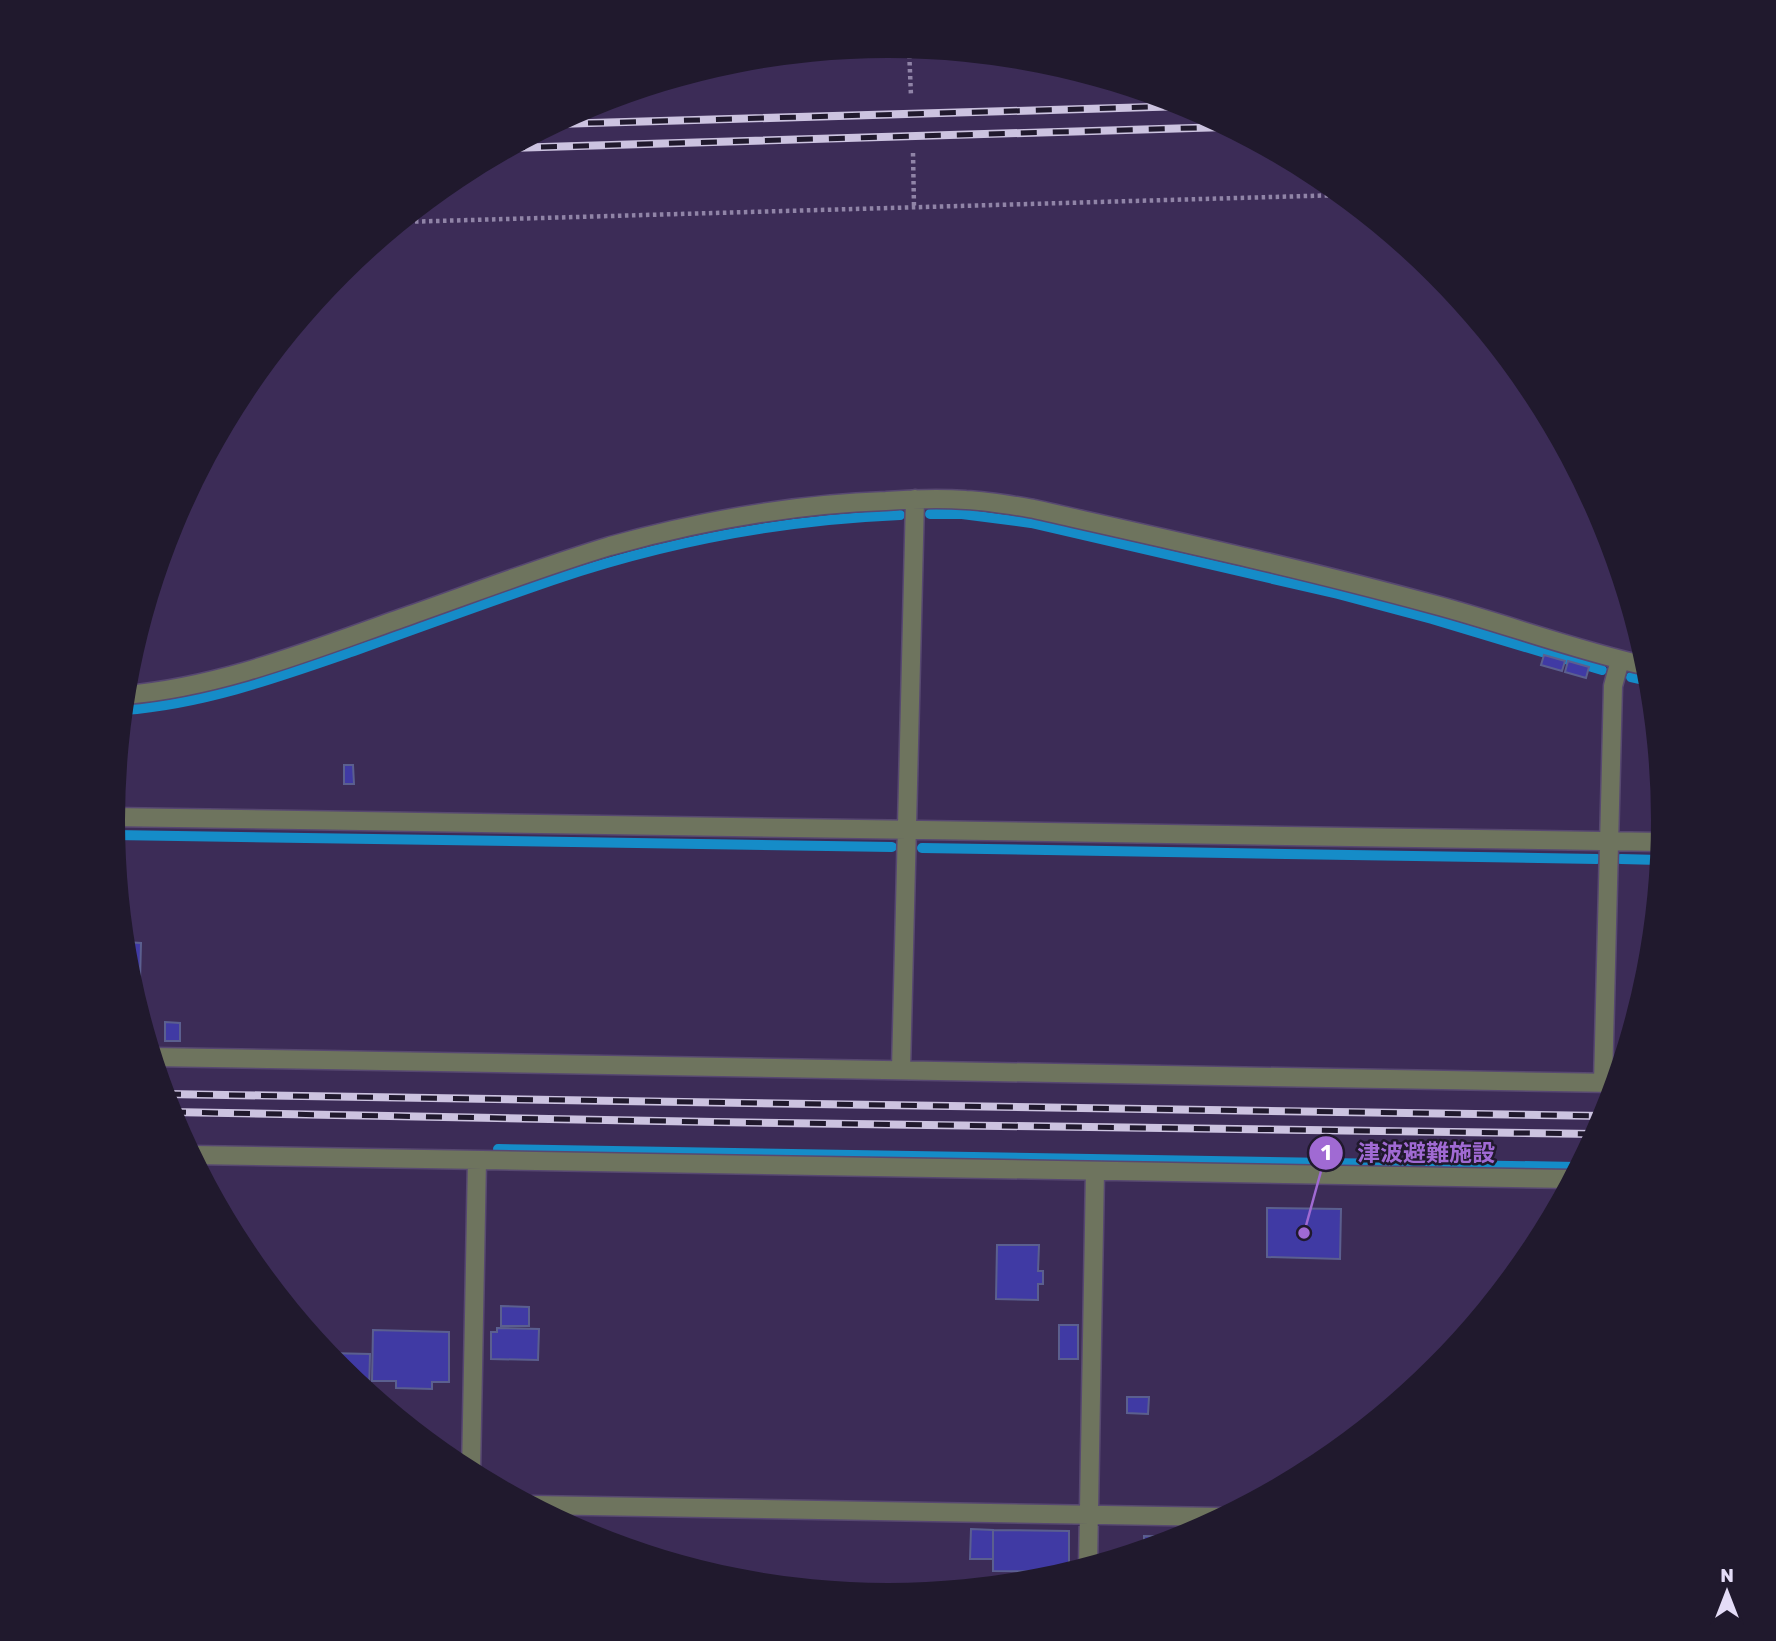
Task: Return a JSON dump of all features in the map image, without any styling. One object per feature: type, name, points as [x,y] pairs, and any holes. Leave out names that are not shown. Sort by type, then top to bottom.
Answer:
[{"type":"street","points":[[901,1070],[915,499]]},
{"type":"street","points":[[136,694],[212,681],[281,661],[549,566],[610,546],[673,530],[799,508],[915,499],[963,499],[1034,509],[1341,580],[1634,663]]},
{"type":"street","points":[[1609,1069],[1609,841],[1613,686],[1620,660]]},
{"type":"street","points":[[125,817],[1650,842]]},
{"type":"street","points":[[163,1057],[1604,1083]]},
{"type":"street","points":[[203,1155],[1561,1179]]},
{"type":"street","points":[[471,1459],[477,1160]]},
{"type":"street","points":[[1088,1556],[1095,1171]]},
{"type":"street","points":[[554,1506],[1199,1517]]},
{"type":"path","points":[[909,58],[911,96]]},
{"type":"path","points":[[912,153],[914,208]]},
{"type":"path","points":[[416,222],[1325,196]]},
{"type":"building","points":[[1544,655],[1565,661],[1562,671],[1541,665]]},
{"type":"building","points":[[1568,661],[1589,667],[1586,678],[1565,672]]},
{"type":"building","points":[[344,765],[353,765],[354,784],[344,784]]},
{"type":"building","points":[[136,943],[141,943],[140,970]]},
{"type":"building","points":[[165,1022],[180,1023],[180,1041],[165,1041]]},
{"type":"building","points":[[1267,1208],[1341,1209],[1340,1259],[1267,1257]]},
{"type":"building","points":[[997,1245],[1039,1245],[1038,1271],[1043,1271],[1043,1284],[1038,1284],[1038,1300],[996,1299]]},
{"type":"building","points":[[501,1306],[529,1307],[529,1326],[501,1326]]},
{"type":"building","points":[[1059,1325],[1078,1325],[1078,1359],[1059,1359]]},
{"type":"building","points":[[497,1328],[539,1329],[538,1360],[491,1359],[491,1332],[497,1332]]},
{"type":"building","points":[[373,1330],[449,1332],[449,1382],[432,1382],[432,1389],[396,1388],[396,1381],[372,1381]]},
{"type":"building","points":[[343,1353],[370,1354],[369,1379]]},
{"type":"building","points":[[1127,1397],[1149,1397],[1148,1414],[1127,1413]]},
{"type":"building","points":[[971,1529],[993,1530],[993,1559],[970,1559]]},
{"type":"building","points":[[993,1530],[1069,1531],[1069,1561],[1022,1571],[993,1571]]},
{"type":"waterway","points":[[930,514],[962,514],[1031,523],[1338,594],[1602,670]]},
{"type":"waterway","points":[[134,709],[212,696],[269,680],[553,580],[681,544],[811,522],[900,515]]},
{"type":"waterway","points":[[1631,677],[1637,678]]},
{"type":"waterway","points":[[126,835],[892,847]]},
{"type":"waterway","points":[[922,848],[1597,859]]},
{"type":"waterway","points":[[1621,859],[1649,860]]},
{"type":"waterway","points":[[498,1149],[1567,1167]]},
{"type":"railway","points":[[580,123],[1156,107]]},
{"type":"railway","points":[[530,147],[1206,128]]},
{"type":"railway","points":[[176,1094],[1591,1116]]},
{"type":"railway","points":[[183,1112],[1583,1134]]},
{"type":"place","name":"津波避難施設","points":[[1304,1233]]}]
